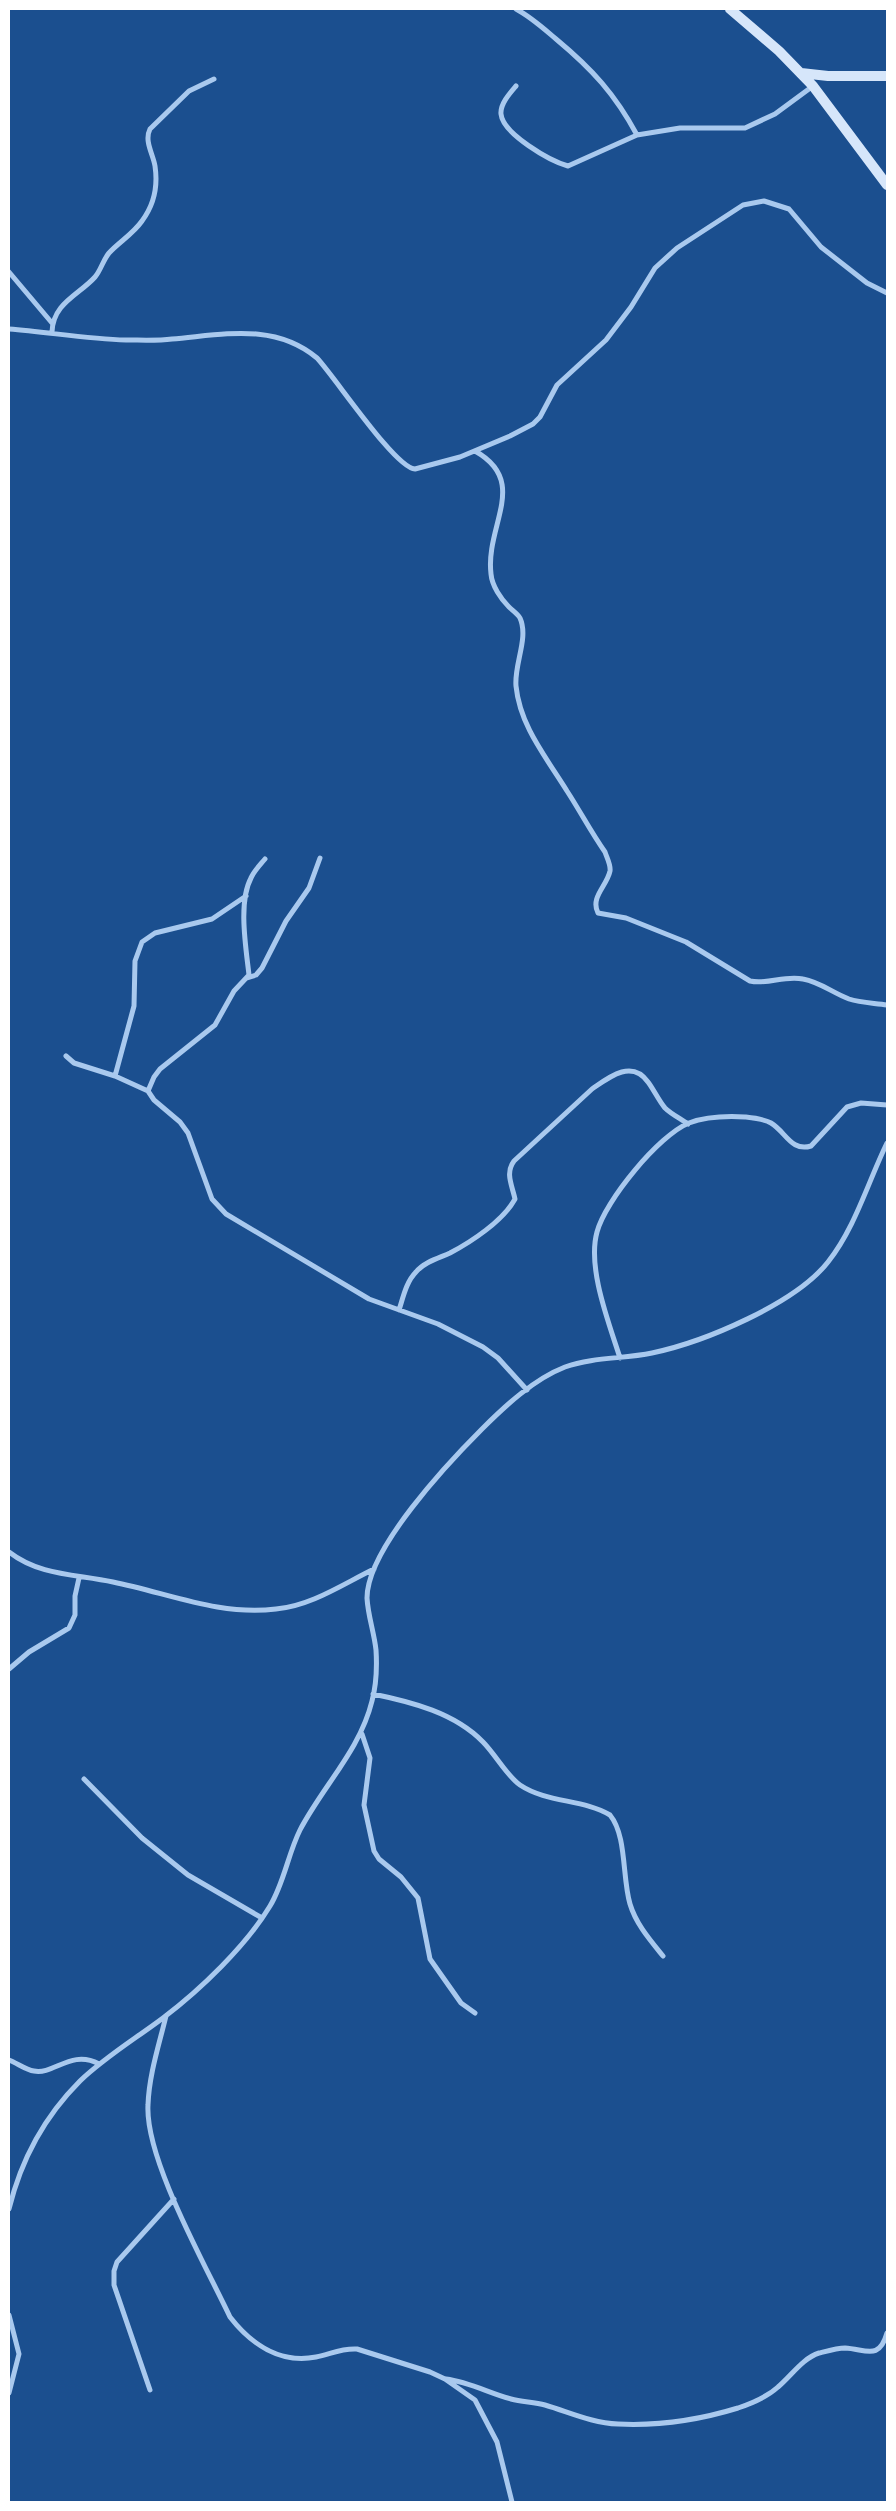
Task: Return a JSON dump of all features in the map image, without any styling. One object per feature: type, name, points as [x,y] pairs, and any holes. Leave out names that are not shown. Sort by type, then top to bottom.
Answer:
[{"type":"street","points":[[516,9],[580,59],[602,80],[622,107],[638,135]]},
{"type":"street","points":[[730,9],[813,86],[887,185]]},
{"type":"street","points":[[801,73],[828,76],[887,76]]},
{"type":"street","points":[[52,332],[52,323],[61,305],[95,277],[109,253],[137,228],[149,209],[154,197],[156,182],[155,166],[147,135],[150,129],[189,91],[214,79]]},
{"type":"street","points":[[516,86],[502,107],[501,113],[504,123],[520,139],[560,164],[568,166],[638,135],[680,128],[745,128],[775,114],[813,86]]},
{"type":"street","points":[[9,329],[124,340],[168,340],[228,332],[278,337],[303,347],[317,358],[386,445],[410,469],[424,467],[475,451],[533,424],[540,417],[558,385],[606,340],[631,307],[643,285],[660,263],[677,248],[743,205],[764,201],[789,209],[821,247],[867,282],[887,293]]},
{"type":"street","points":[[9,272],[52,323]]},
{"type":"street","points":[[475,451],[496,466],[503,486],[503,501],[494,533],[491,574],[493,583],[505,603],[520,617],[522,633],[516,684],[527,727],[543,756],[605,852],[610,864],[610,871],[596,902],[598,913],[626,918],[686,942],[750,982],[761,984],[789,978],[802,978],[848,998],[887,1005]]},
{"type":"street","points":[[148,1091],[154,1077],[160,1070],[215,1024],[234,991],[247,978],[256,975],[262,968],[286,921],[309,888],[320,858]]},
{"type":"street","points":[[247,978],[249,974],[244,934],[246,896],[251,877],[265,859]]},
{"type":"street","points":[[115,1076],[134,1006],[135,961],[142,942],[155,933],[212,918],[246,896]]},
{"type":"street","points":[[66,1056],[80,1066],[115,1076],[148,1091],[154,1100],[180,1122],[188,1133],[212,1199],[226,1214],[356,1292],[438,1324],[483,1347],[498,1358],[526,1390]]},
{"type":"street","points":[[399,1310],[405,1292],[416,1271],[462,1246],[497,1222],[509,1209],[515,1199],[509,1175],[509,1168],[514,1161],[549,1130],[574,1104],[606,1079],[628,1069],[637,1071],[647,1079],[666,1108],[688,1124]]},
{"type":"street","points":[[620,1358],[602,1301],[596,1268],[596,1233],[607,1206],[628,1178],[665,1141],[688,1124],[722,1118],[762,1119],[779,1128],[796,1147],[803,1148],[811,1146],[847,1107],[861,1103],[887,1105]]},
{"type":"street","points":[[9,2209],[21,2169],[40,2130],[61,2102],[99,2064],[166,2016],[233,1952],[262,1918],[275,1896],[289,1856],[306,1818],[362,1734],[374,1694],[376,1648],[367,1600],[374,1569],[415,1503],[431,1482],[484,1427],[526,1390],[562,1368],[579,1362],[620,1358],[689,1344],[779,1301],[809,1281],[826,1265],[841,1244],[887,1143]]},
{"type":"street","points":[[9,1552],[27,1564],[79,1578],[113,1582],[198,1605],[255,1611],[278,1609],[299,1604],[374,1569]]},
{"type":"street","points":[[9,1669],[29,1652],[69,1628],[75,1615],[75,1596],[79,1578]]},
{"type":"street","points":[[374,1694],[402,1700],[449,1716],[464,1725],[482,1741],[522,1786],[553,1798],[610,1815],[616,1822],[630,1902],[646,1934],[663,1956]]},
{"type":"street","points":[[362,1734],[368,1746],[370,1758],[364,1805],[374,1851],[379,1859],[412,1889],[418,1898],[430,1959],[461,2003],[475,2013]]},
{"type":"street","points":[[84,1779],[142,1838],[188,1875],[262,1918]]},
{"type":"street","points":[[166,2016],[155,2062],[148,2107],[154,2146],[174,2199],[230,2317],[241,2331],[276,2355],[316,2357],[343,2348],[357,2349],[445,2379],[467,2383],[510,2399],[543,2405],[566,2414],[592,2420],[618,2424],[682,2422],[732,2409],[763,2398],[818,2353],[842,2348],[867,2353],[875,2352],[881,2346],[887,2333]]},
{"type":"street","points":[[9,2060],[34,2071],[41,2071],[62,2063],[81,2059],[91,2060],[99,2064]]},
{"type":"street","points":[[150,2390],[114,2285],[114,2271],[117,2262],[174,2199]]},
{"type":"street","points":[[9,2315],[19,2354],[9,2393]]},
{"type":"street","points":[[445,2379],[474,2400],[483,2413],[503,2460],[512,2502]]}]
